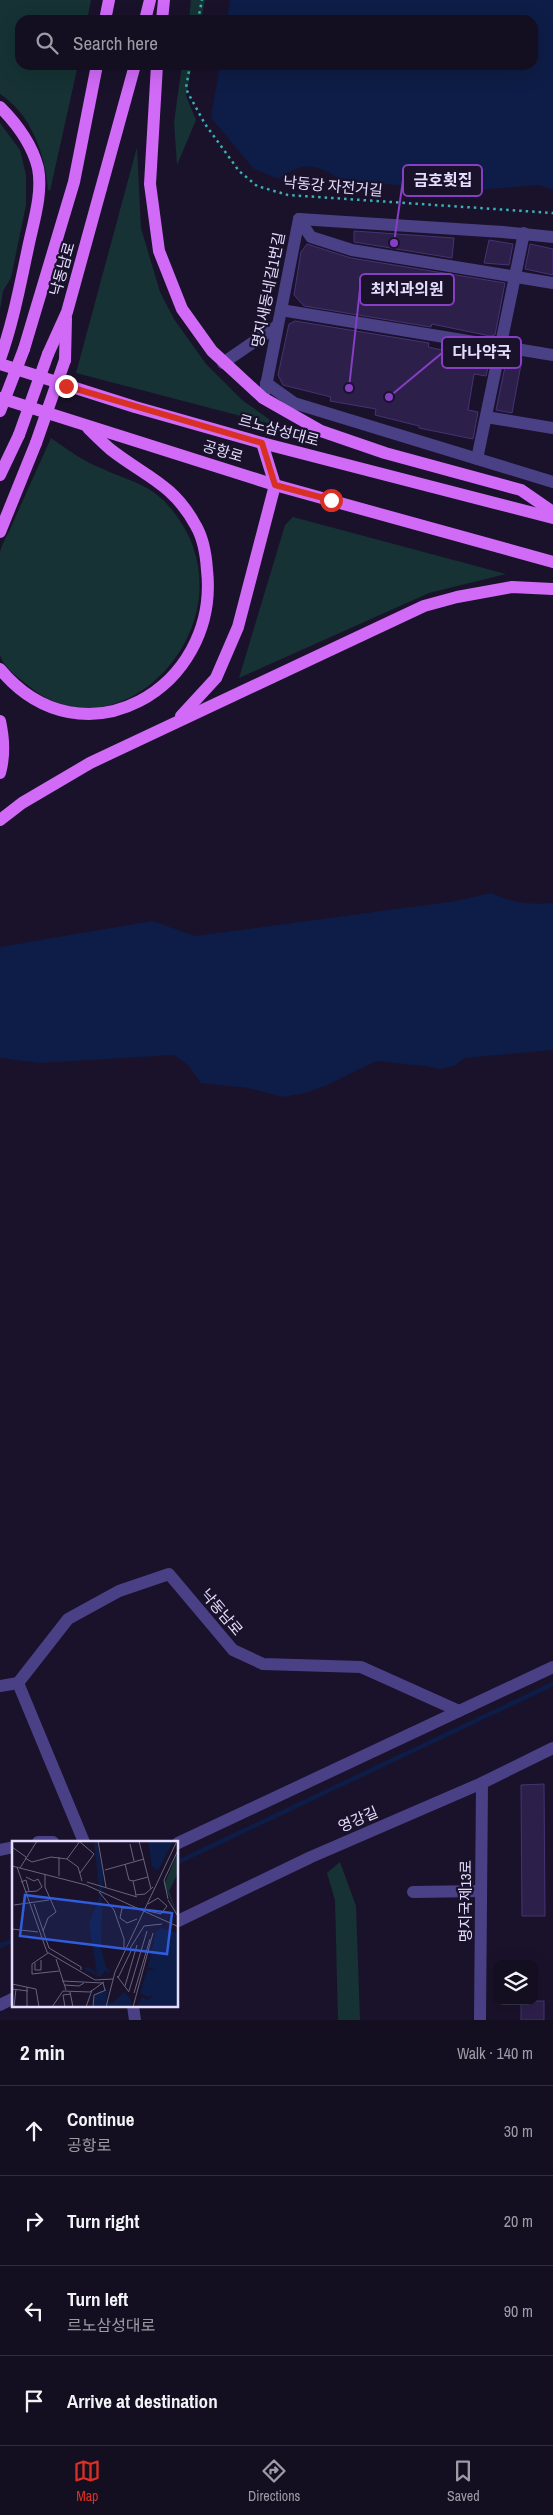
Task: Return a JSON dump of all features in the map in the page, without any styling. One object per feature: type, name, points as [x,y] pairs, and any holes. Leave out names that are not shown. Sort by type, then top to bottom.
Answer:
[{"type":"main road","points":[[106,15],[109,0]]},
{"type":"main road","points":[[146,15],[150,0]]},
{"type":"main road","points":[[162,15],[164,0]]},
{"type":"main road","name":"낙동남로","points":[[0,411],[24,349],[74,182],[96,70]]},
{"type":"main road","name":"낙동남로","points":[[0,475],[19,435],[48,354],[67,312],[133,70]]},
{"type":"main road","points":[[157,70],[150,184],[159,250],[182,309],[197,332],[223,363],[263,398],[321,431],[339,438],[521,490],[553,512]]},
{"type":"main road","points":[[0,107],[16,124],[30,148],[38,169],[34,218],[6,342],[0,359]]},
{"type":"main road","points":[[0,532],[36,443],[65,360],[67,312]]},
{"type":"main road","name":"르노삼성대로","points":[[0,364],[125,404],[262,443],[553,518]]},
{"type":"main road","name":"공항로","points":[[0,398],[275,485],[553,562]]},
{"type":"main road","points":[[0,669],[16,687],[34,700],[49,706],[81,713],[108,712],[128,707],[149,697],[166,683],[182,665],[200,636],[206,612],[209,584],[206,556],[197,527],[180,502],[160,482],[110,449],[84,425]]},
{"type":"main road","points":[[175,722],[216,678],[238,627],[275,485],[262,443]]},
{"type":"main road","points":[[0,820],[54,783],[175,722],[424,606],[457,597],[512,587],[553,589]]},
{"type":"main road","points":[[0,721],[4,742],[4,762],[0,773]]},
{"type":"street","points":[[298,219],[311,237],[352,250],[553,283]]},
{"type":"street","name":"명지새동네길1번길","points":[[263,398],[298,219],[524,233],[553,237]]},
{"type":"street","points":[[477,459],[524,233]]},
{"type":"street","points":[[281,310],[553,355]]},
{"type":"street","points":[[223,363],[278,326]]},
{"type":"street","points":[[266,382],[294,403],[553,482]]},
{"type":"street","points":[[486,417],[553,428]]},
{"type":"street","name":"낙동남로","points":[[18,1683],[68,1619],[119,1591],[169,1574],[233,1650],[263,1664],[361,1667],[459,1711]]},
{"type":"street","points":[[179,1843],[553,1667]]},
{"type":"street","points":[[0,1686],[18,1683],[84,1841]]},
{"type":"street","name":"영강길","points":[[179,1921],[311,1857],[482,1783],[553,1748]]},
{"type":"street","name":"명지국제13로","points":[[480,2020],[482,1783]]},
{"type":"street","points":[[413,1892],[481,1891]]},
{"type":"street","points":[[0,2005],[12,1999]]},
{"type":"path","points":[[199,15],[202,0]]},
{"type":"path","name":"낙동강 자전거길","points":[[189,70],[186,88],[197,111],[239,170],[257,186],[288,195],[553,213]]},
{"type":"green space","points":[[0,0],[91,0],[88,15],[15,15],[15,70],[77,70],[50,191],[40,149],[28,124],[11,102],[0,94]]},
{"type":"green space","points":[[191,0],[205,0],[202,15],[190,15]]},
{"type":"green space","points":[[181,70],[191,70],[186,96],[196,120],[177,165],[174,122]]},
{"type":"green space","points":[[0,123],[20,150],[26,175],[26,205],[11,278],[3,291],[0,310]]},
{"type":"green space","points":[[137,147],[141,228],[160,292],[174,319],[206,364],[242,400],[279,426],[76,373]]},
{"type":"green space","points":[[51,438],[89,463],[141,485],[157,495],[173,511],[195,553],[199,595],[189,635],[166,669],[136,694],[100,707],[62,704],[21,680],[7,667],[0,655],[0,552]]},
{"type":"green space","points":[[293,517],[506,574],[429,593],[239,678],[285,525]]},
{"type":"green space","points":[[340,1862],[356,1906],[360,2020],[338,2020],[335,1900],[327,1873]]},
{"type":"water","points":[[230,0],[553,0],[553,190],[540,185],[472,190],[342,181],[326,171],[311,166],[296,169],[279,179],[254,169],[211,118],[219,70],[538,70],[538,15],[228,15]]},
{"type":"water","points":[[491,893],[522,902],[537,904],[553,903],[553,1050],[465,1058],[454,1066],[440,1069],[376,1061],[325,1086],[305,1093],[283,1097],[248,1088],[201,1083],[188,1065],[174,1055],[40,1063],[0,1058],[0,947],[152,921],[196,936],[456,901]]},
{"type":"building","points":[[354,231],[454,238],[452,258],[354,242]]},
{"type":"building","points":[[489,240],[513,244],[509,265],[484,263]]},
{"type":"building","points":[[307,244],[351,258],[505,283],[495,335],[490,336],[432,324],[431,327],[304,306],[294,295],[301,252]]},
{"type":"building","points":[[530,244],[553,249],[553,275],[525,269]]},
{"type":"building","points":[[295,321],[429,343],[428,347],[474,357],[476,351],[491,354],[486,376],[474,374],[468,410],[478,412],[473,439],[419,428],[419,426],[375,415],[376,409],[330,401],[331,397],[283,385],[278,375],[289,324]]},
{"type":"building","points":[[507,357],[522,359],[512,413],[496,410]]},
{"type":"building","points":[[544,1784],[545,1916],[522,1916],[521,1785]]},
{"type":"building","points":[[538,2001],[544,2001],[544,2020],[521,2020],[521,2005],[538,2005]]},
{"type":"waterway","points":[[179,1862],[553,1684]]},
{"type":"waterway","points":[[0,1946],[12,1941]]},
{"type":"place","name":"금호횟집","points":[[394,243]]},
{"type":"place","name":"최치과의원","points":[[349,388]]},
{"type":"place","name":"다나약국","points":[[389,397]]},
{"type":"route","points":[[66,386],[262,443],[275,485],[331,500]]}]
